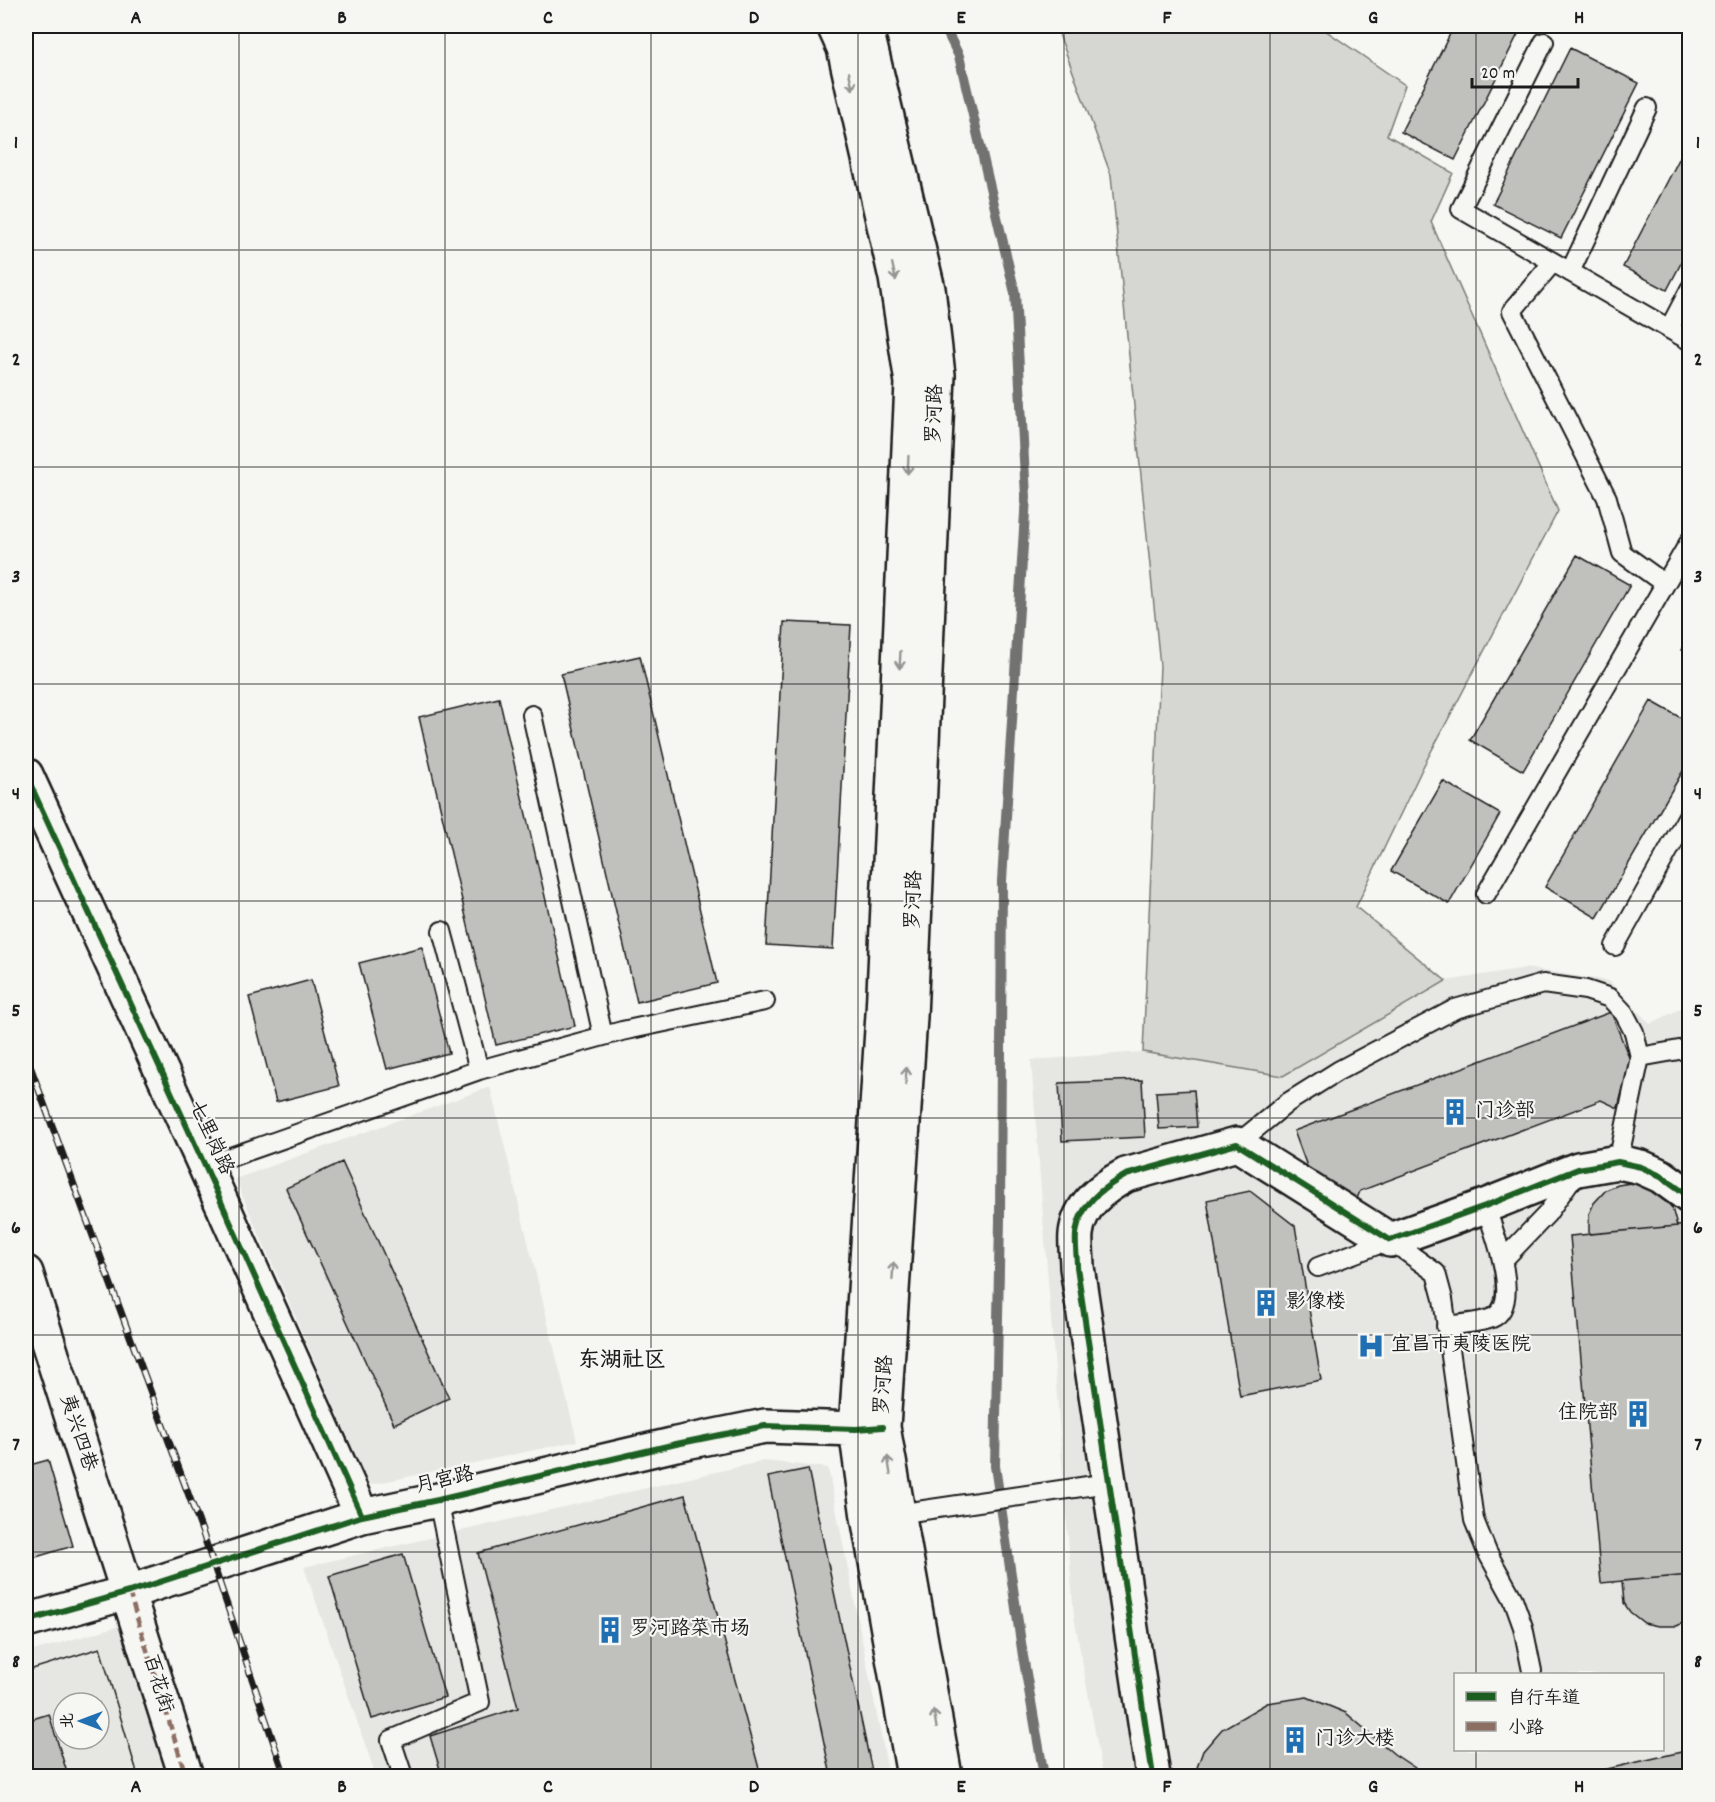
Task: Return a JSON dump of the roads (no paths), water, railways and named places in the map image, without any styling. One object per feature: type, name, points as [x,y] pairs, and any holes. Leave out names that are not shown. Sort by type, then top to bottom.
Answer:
[{"type":"main road","name":"罗河路","points":[[834,26],[843,48],[896,278],[912,383],[883,1014],[868,1517],[914,1776]]},
{"type":"main road","name":"罗河路","points":[[862,26],[867,33],[928,289],[938,375],[910,1017],[869,1428],[897,1514],[945,1776]]},
{"type":"main road","name":"七里岗路","points":[[26,775],[362,1516]]},
{"type":"main road","points":[[1153,1776],[1077,1267],[1076,1233],[1084,1212],[1095,1195],[1126,1175],[1237,1144],[1390,1240],[1578,1169],[1618,1162],[1641,1167],[1661,1176],[1689,1197]]},
{"type":"main road","name":"夷兴四巷","points":[[26,1273],[129,1593]]},
{"type":"main road","name":"月宫路","points":[[26,1621],[129,1593],[362,1516],[676,1444],[765,1426],[869,1428]]},
{"type":"main road","name":"百花街","points":[[129,1593],[186,1776]]},
{"type":"lane","points":[[1544,42],[1461,208],[1689,341]]},
{"type":"lane","points":[[1570,272],[1647,108]]},
{"type":"lane","points":[[1553,262],[1512,311],[1607,498],[1622,553],[1665,584]]},
{"type":"lane","points":[[1669,329],[1689,289]]},
{"type":"lane","points":[[1486,894],[1689,541]]},
{"type":"lane","points":[[532,715],[603,1036]]},
{"type":"lane","points":[[1615,946],[1689,812]]},
{"type":"lane","points":[[442,931],[479,1070]]},
{"type":"lane","points":[[1237,1144],[1287,1103],[1329,1077],[1455,1009],[1543,984],[1586,990],[1611,998],[1624,1013],[1634,1032],[1640,1057],[1618,1162]]},
{"type":"lane","points":[[205,1166],[479,1070],[603,1036],[765,1001]]},
{"type":"lane","points":[[1640,1057],[1689,1048]]},
{"type":"lane","points":[[1503,1260],[1547,1214],[1578,1169]]},
{"type":"lane","points":[[1446,1326],[1493,1318],[1503,1308],[1506,1285],[1503,1260],[1485,1206]]},
{"type":"lane","points":[[1318,1268],[1390,1240],[1436,1273],[1443,1299],[1474,1520],[1487,1552],[1513,1599],[1523,1627],[1532,1671]]},
{"type":"lane","points":[[897,1514],[1108,1484]]},
{"type":"lane","points":[[403,1776],[391,1740],[480,1702],[438,1500]]},
{"type":"waterway","points":[[944,26],[959,56],[1015,293],[1026,497],[1002,881],[1000,1220],[995,1466],[1023,1656],[1044,1776]]},
{"type":"railway","points":[[26,1055],[202,1531],[285,1776]]},
{"type":"place","name":"门诊部","points":[[1455,1112]]},
{"type":"place","name":"影像楼","points":[[1266,1303]]},
{"type":"place","name":"宜昌市夷陵医院","points":[[1371,1346]]},
{"type":"place","name":"住院部","points":[[1638,1414]]},
{"type":"place","name":"罗河路菜市场","points":[[610,1630]]},
{"type":"place","name":"门诊大楼","points":[[1295,1740]]},
{"type":"district","name":"东湖社区","points":[[622,1361]]}]
